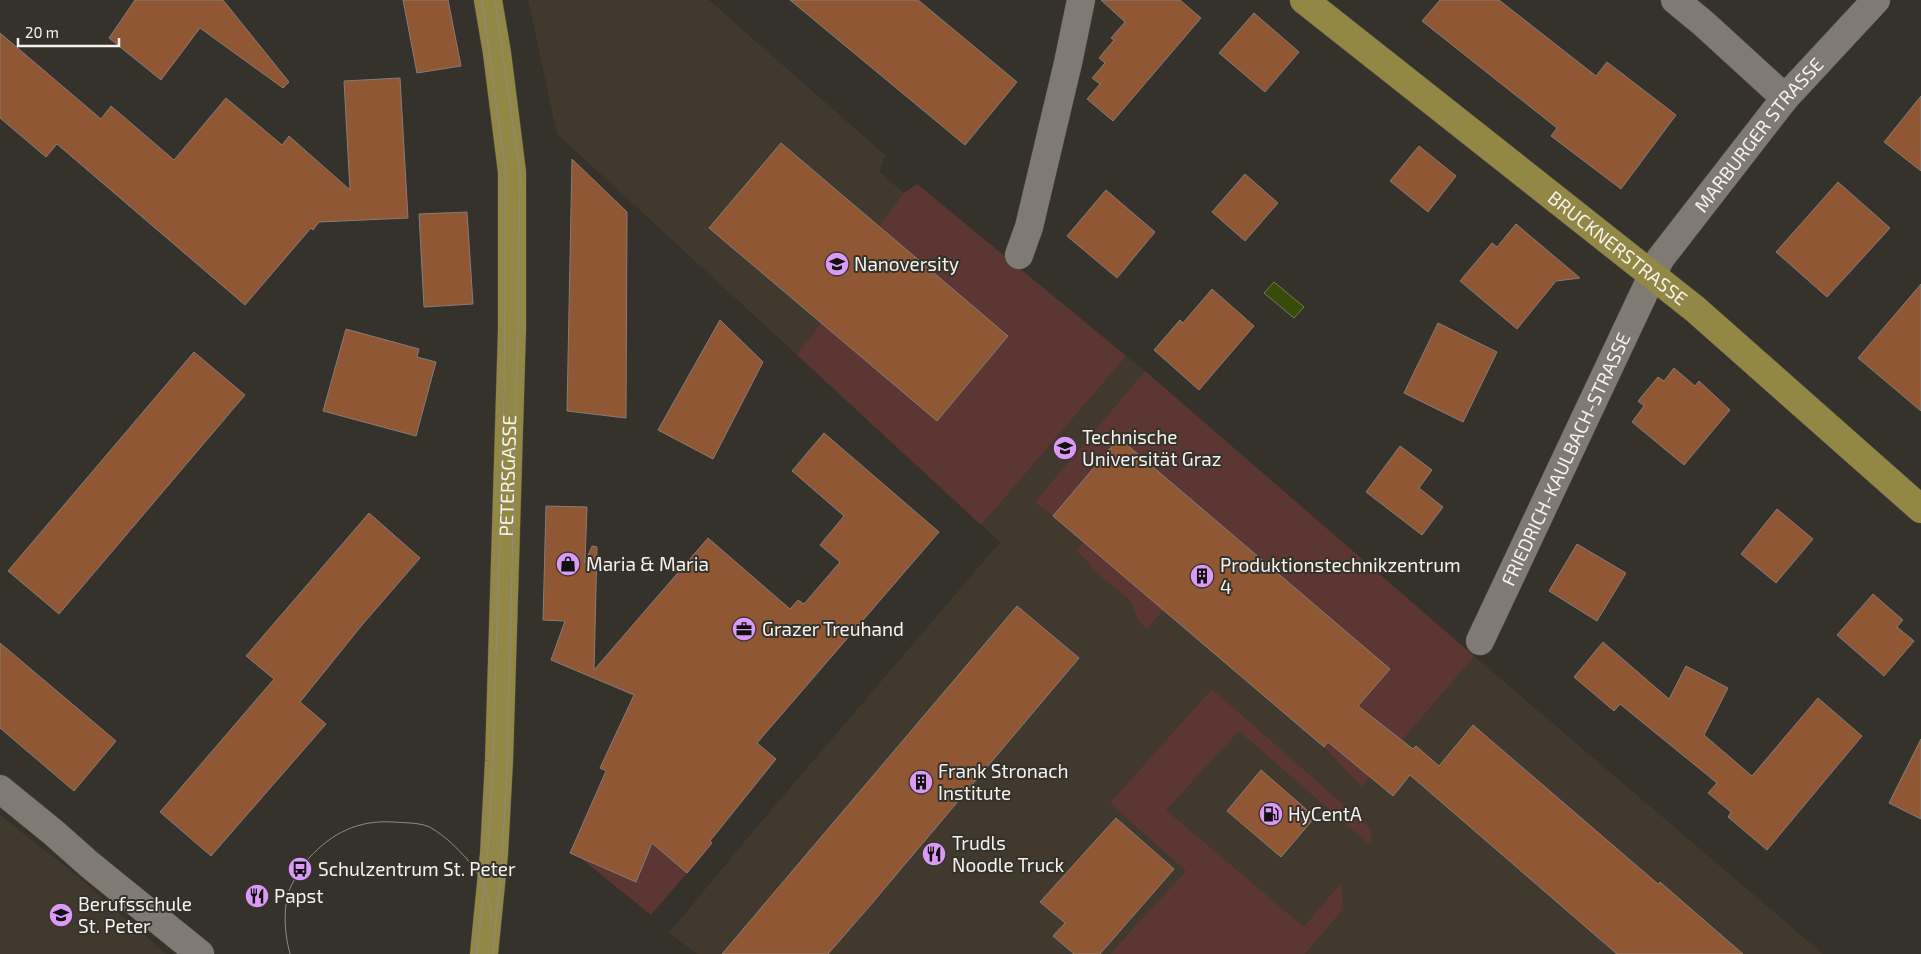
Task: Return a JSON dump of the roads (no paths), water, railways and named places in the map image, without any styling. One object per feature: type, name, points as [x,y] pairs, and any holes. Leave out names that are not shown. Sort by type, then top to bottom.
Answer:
[{"type":"main road","name":"PETERSGASSE","points":[[484,954],[494,854],[500,761],[512,329],[512,172],[497,53],[488,0]]},
{"type":"main road","name":"BRUCKNERSTRASSE","points":[[1304,0],[1702,316],[1921,509]]},
{"type":"street","points":[[1019,255],[1029,227],[1081,0]]},
{"type":"street","points":[[1675,0],[1785,98]]},
{"type":"street","name":"MARBURGER STRASSE","points":[[1652,276],[1660,258],[1668,247],[1785,98],[1876,0]]},
{"type":"street","name":"FRIEDRICH-KAULBACH-STRASSE","points":[[1480,641],[1652,276]]},
{"type":"street","points":[[0,789],[200,954]]},
{"type":"tram line","points":[[477,954],[488,851],[493,756],[504,396],[506,174],[482,0]]},
{"type":"tram line","points":[[493,954],[507,771],[520,172],[495,0]]},
{"type":"tram line","points":[[290,954],[285,917],[288,894],[297,875],[309,858],[336,835],[368,823],[419,824],[429,827],[442,836],[467,859],[477,873],[488,896],[491,922]]},
{"type":"place","name":"Nanoversity","points":[[837,264]]},
{"type":"place","name":"Technische Universität Graz","points":[[1065,448]]},
{"type":"place","name":"Maria & Maria","points":[[568,564]]},
{"type":"place","name":"Produktionstechnikzentrum 4","points":[[1202,576]]},
{"type":"place","name":"Grazer Treuhand","points":[[744,629]]},
{"type":"place","name":"Frank Stronach Institute","points":[[921,782]]},
{"type":"place","name":"HyCentA","points":[[1271,814]]},
{"type":"place","name":"Trudls Noodle Truck","points":[[934,854]]},
{"type":"place","name":"Schulzentrum St. Peter","points":[[300,869]]},
{"type":"place","name":"Papst","points":[[257,896]]},
{"type":"place","name":"Berufsschule St. Peter","points":[[61,915]]}]
